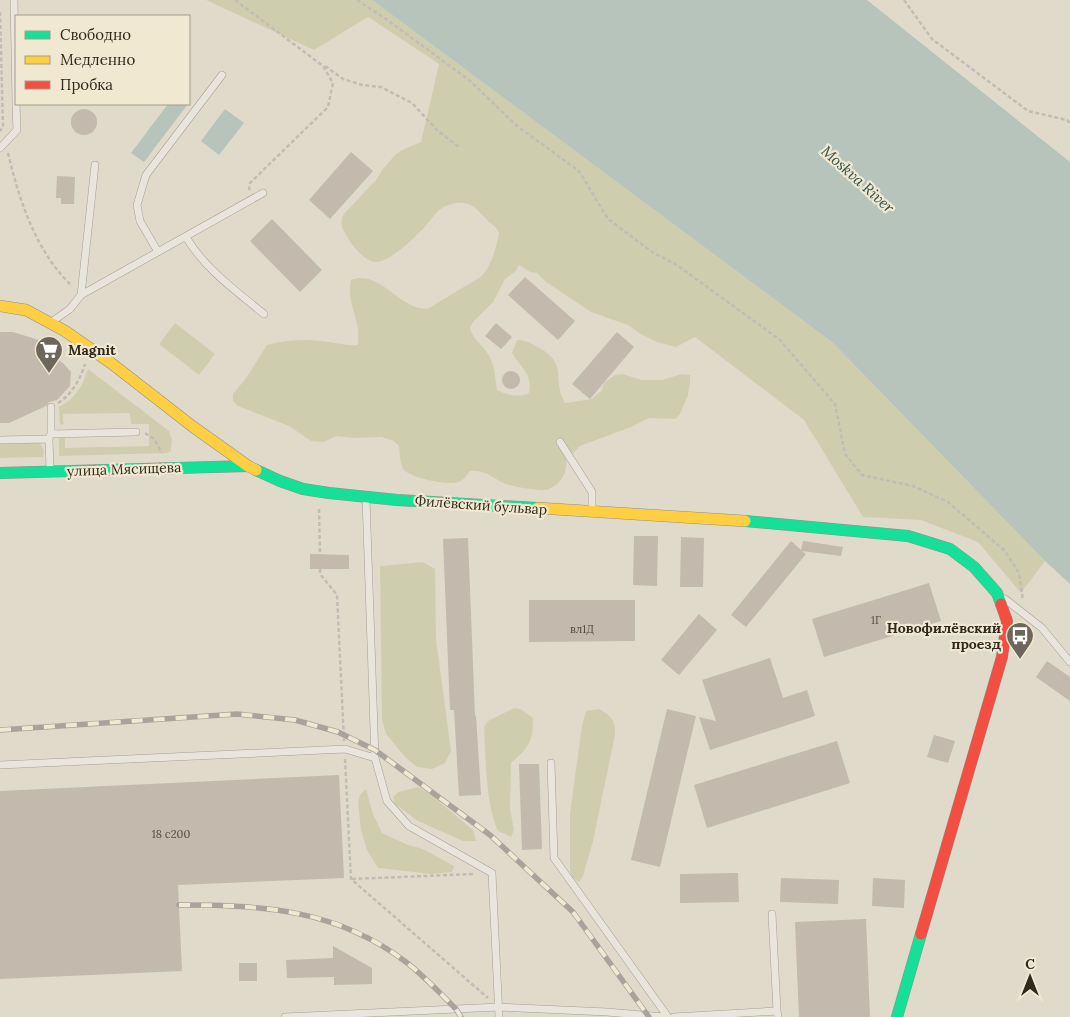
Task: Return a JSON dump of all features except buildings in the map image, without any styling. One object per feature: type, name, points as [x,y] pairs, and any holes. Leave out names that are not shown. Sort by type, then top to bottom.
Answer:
[{"type":"street","name":"Филёвский бульвар","points":[[0,306],[26,310],[50,322],[111,363],[192,426],[248,466],[303,489],[366,497],[749,521],[908,536],[950,549],[974,567],[997,593]]},
{"type":"street","name":"улица Мясищева","points":[[0,474],[248,466]]},
{"type":"street","points":[[898,1017],[1002,656],[1007,621],[997,593]]},
{"type":"lane","points":[[14,0],[15,51]]},
{"type":"lane","points":[[158,252],[140,221],[137,205],[146,175],[222,75]]},
{"type":"lane","points":[[0,148],[17,130],[16,105]]},
{"type":"lane","points":[[81,295],[95,165]]},
{"type":"lane","points":[[50,322],[70,308],[81,295],[263,194]]},
{"type":"lane","points":[[186,237],[194,250],[223,279],[264,314]]},
{"type":"lane","points":[[50,472],[52,408]]},
{"type":"lane","points":[[0,440],[136,432]]},
{"type":"lane","points":[[560,442],[592,492],[591,512]]},
{"type":"lane","points":[[366,497],[376,758],[387,801],[409,826],[492,873],[499,1017]]},
{"type":"lane","points":[[997,593],[1042,628],[1070,662]]},
{"type":"lane","points":[[0,765],[344,749],[376,758]]},
{"type":"lane","points":[[551,763],[554,858],[666,1017]]},
{"type":"lane","points":[[674,1017],[778,1014],[772,914]]},
{"type":"lane","points":[[285,1017],[499,1007],[666,1017]]},
{"type":"path","points":[[235,0],[343,79],[362,85],[382,87],[412,102],[438,131],[460,147]]},
{"type":"path","points":[[357,0],[386,19],[468,80],[517,126],[579,171],[608,219],[652,252],[676,265],[780,340],[835,404],[845,454],[862,475],[913,486],[948,502],[1005,551],[1018,573],[1024,604]]},
{"type":"path","points":[[904,0],[932,39],[1021,106],[1028,111],[1067,120],[1070,123]]},
{"type":"path","points":[[0,15],[1,112],[3,127],[0,131]]},
{"type":"path","points":[[246,204],[250,183],[328,107],[333,83],[323,66]]},
{"type":"path","points":[[6,142],[12,170],[32,227],[58,273],[81,295]]},
{"type":"path","points":[[52,408],[65,399],[80,380],[85,364]]},
{"type":"path","points":[[136,432],[147,434],[154,439],[164,459]]},
{"type":"path","points":[[319,510],[320,554]]},
{"type":"path","points":[[320,569],[320,574],[338,594],[351,880],[499,1007]]},
{"type":"path","points":[[351,880],[492,873]]},
{"type":"green space","points":[[206,0],[372,0],[832,342],[1045,561],[1021,593],[978,542],[921,520],[863,517],[804,420],[695,337],[676,347],[657,342],[628,325],[591,312],[546,282],[537,273],[530,272],[519,265],[516,271],[505,279],[493,302],[473,322],[470,328],[473,336],[486,351],[492,362],[497,390],[513,395],[529,393],[530,386],[527,375],[512,353],[517,340],[522,340],[536,346],[553,359],[565,403],[592,399],[602,390],[604,383],[615,375],[622,374],[642,380],[662,380],[682,374],[690,375],[688,395],[680,414],[675,419],[649,418],[631,427],[580,446],[566,460],[565,472],[559,482],[550,489],[542,490],[510,485],[480,471],[470,471],[462,480],[454,483],[421,478],[403,469],[399,446],[394,441],[382,437],[355,438],[336,436],[324,442],[311,441],[289,426],[238,406],[233,401],[233,394],[246,378],[267,345],[280,342],[315,340],[358,345],[358,327],[350,297],[351,280],[362,278],[372,280],[410,304],[419,308],[429,308],[482,276],[494,255],[499,232],[471,205],[457,203],[439,210],[424,228],[387,259],[375,262],[364,257],[354,247],[344,231],[342,225],[343,215],[376,180],[396,154],[421,142],[439,64],[368,17],[314,50]]},
{"type":"green space","points":[[175,323],[215,354],[199,375],[159,344]]},
{"type":"green space","points":[[88,369],[169,431],[172,440],[171,451],[167,453],[59,456],[59,438],[65,438],[65,448],[149,446],[149,424],[131,424],[130,413],[63,414],[64,424],[60,425],[59,407],[70,400],[78,391]]},
{"type":"green space","points":[[40,443],[44,451],[43,457],[0,458],[0,444]]},
{"type":"green space","points":[[423,562],[435,569],[436,639],[451,751],[445,763],[432,769],[417,767],[405,757],[386,734],[382,720],[380,566]]},
{"type":"green space","points":[[514,708],[521,709],[533,718],[529,744],[511,763],[510,809],[514,830],[511,837],[498,831],[491,807],[488,794],[484,727],[488,721]]},
{"type":"green space","points":[[599,709],[612,719],[615,735],[593,841],[583,876],[579,882],[572,877],[570,871],[570,813],[582,726],[586,711]]},
{"type":"green space","points":[[418,787],[430,794],[473,830],[476,841],[463,841],[418,821],[395,804],[393,797],[398,792]]},
{"type":"green space","points":[[366,789],[373,814],[382,833],[408,845],[423,849],[454,866],[452,872],[432,874],[378,868],[367,850],[361,830],[358,802],[360,795]]},
{"type":"water","name":"Moskva River","points":[[372,0],[867,0],[1070,162],[1070,584],[1045,561],[832,342]]},
{"type":"water","points":[[167,105],[187,105],[144,162],[131,153]]},
{"type":"water","points":[[225,109],[244,123],[219,155],[201,141]]},
{"type":"railway","points":[[0,730],[237,714],[295,720],[338,732],[375,750],[490,835],[573,912],[649,1017]]},
{"type":"railway","points":[[179,905],[240,906],[269,909],[326,921],[353,931],[380,944],[406,962],[438,991],[456,1009],[461,1017]]},
{"type":"traffic: fast","points":[[0,473],[248,466]]},
{"type":"traffic: fast","points":[[256,470],[303,489],[329,493],[397,500],[538,508]]},
{"type":"traffic: fast","points":[[745,521],[908,536],[950,549],[974,567],[997,593],[1001,604]]},
{"type":"traffic: fast","points":[[897,1017],[921,934]]},
{"type":"traffic: slow","points":[[0,306],[26,310],[65,331],[111,363],[192,426],[256,470]]},
{"type":"traffic: slow","points":[[538,508],[745,521]]},
{"type":"traffic: jam","points":[[921,934],[1002,657],[1007,621],[1001,604]]},
{"type":"place","name":"Magnit","points":[[49,374]]},
{"type":"place","name":"Новофилёвский проезд","points":[[1020,660]]}]
